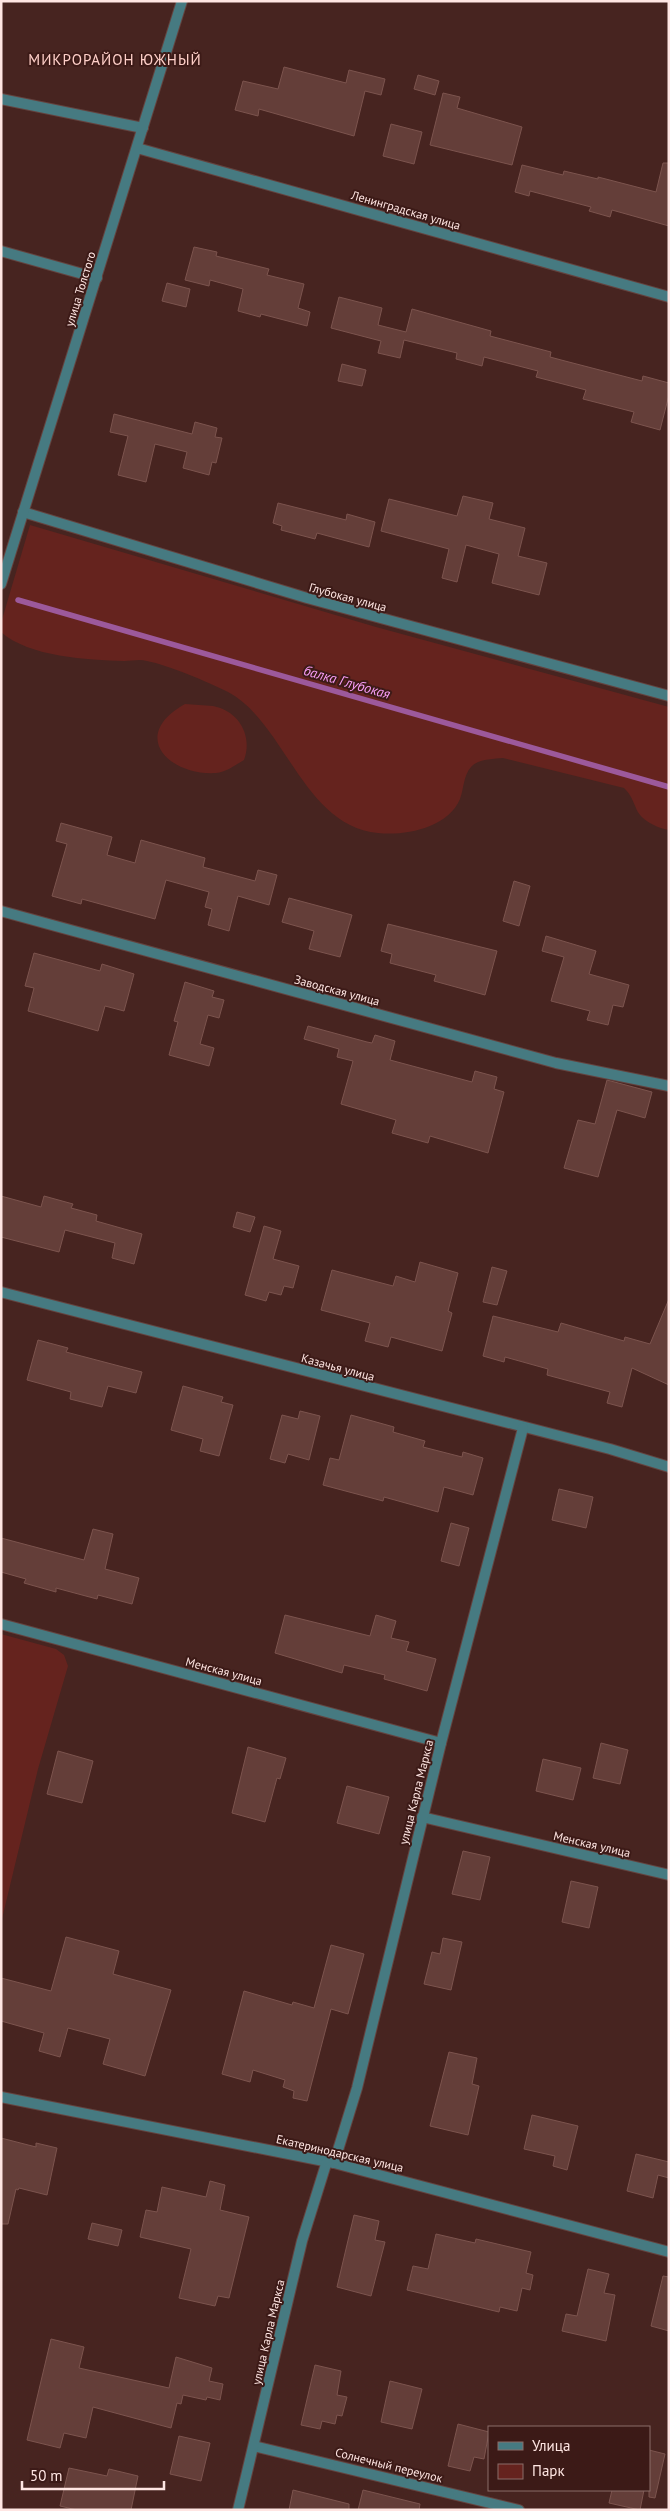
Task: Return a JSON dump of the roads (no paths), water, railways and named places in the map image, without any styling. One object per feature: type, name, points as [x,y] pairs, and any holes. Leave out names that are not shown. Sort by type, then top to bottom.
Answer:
[{"type":"street","name":"улица Толстого","points":[[1,584],[182,1]]},
{"type":"street","points":[[1,99],[144,128]]},
{"type":"street","name":"Ленинградская улица","points":[[137,148],[669,297]]},
{"type":"street","points":[[1,251],[97,278]]},
{"type":"street","name":"Глубокая улица","points":[[24,512],[307,598],[669,696]]},
{"type":"street","name":"Заводская улица","points":[[1,912],[556,1063],[669,1086]]},
{"type":"street","name":"Казачья улица","points":[[1,1292],[610,1449],[669,1467]]},
{"type":"street","name":"улица Карла Маркса","points":[[238,2510],[302,2241],[357,2088],[422,1817],[523,1428]]},
{"type":"street","name":"Менская улица","points":[[1,1624],[441,1743]]},
{"type":"street","name":"Менская улица","points":[[422,1817],[669,1875]]},
{"type":"street","name":"Екатеринодарская улица","points":[[1,2097],[330,2162],[669,2252]]},
{"type":"street","name":"Солнечный переулок","points":[[254,2446],[519,2510]]},
{"type":"waterway","name":"балка Глубокая","points":[[18,600],[669,787]]},
{"type":"district","name":"МИКРОРАЙОН ЮЖНЫЙ","points":[[115,59]]}]
